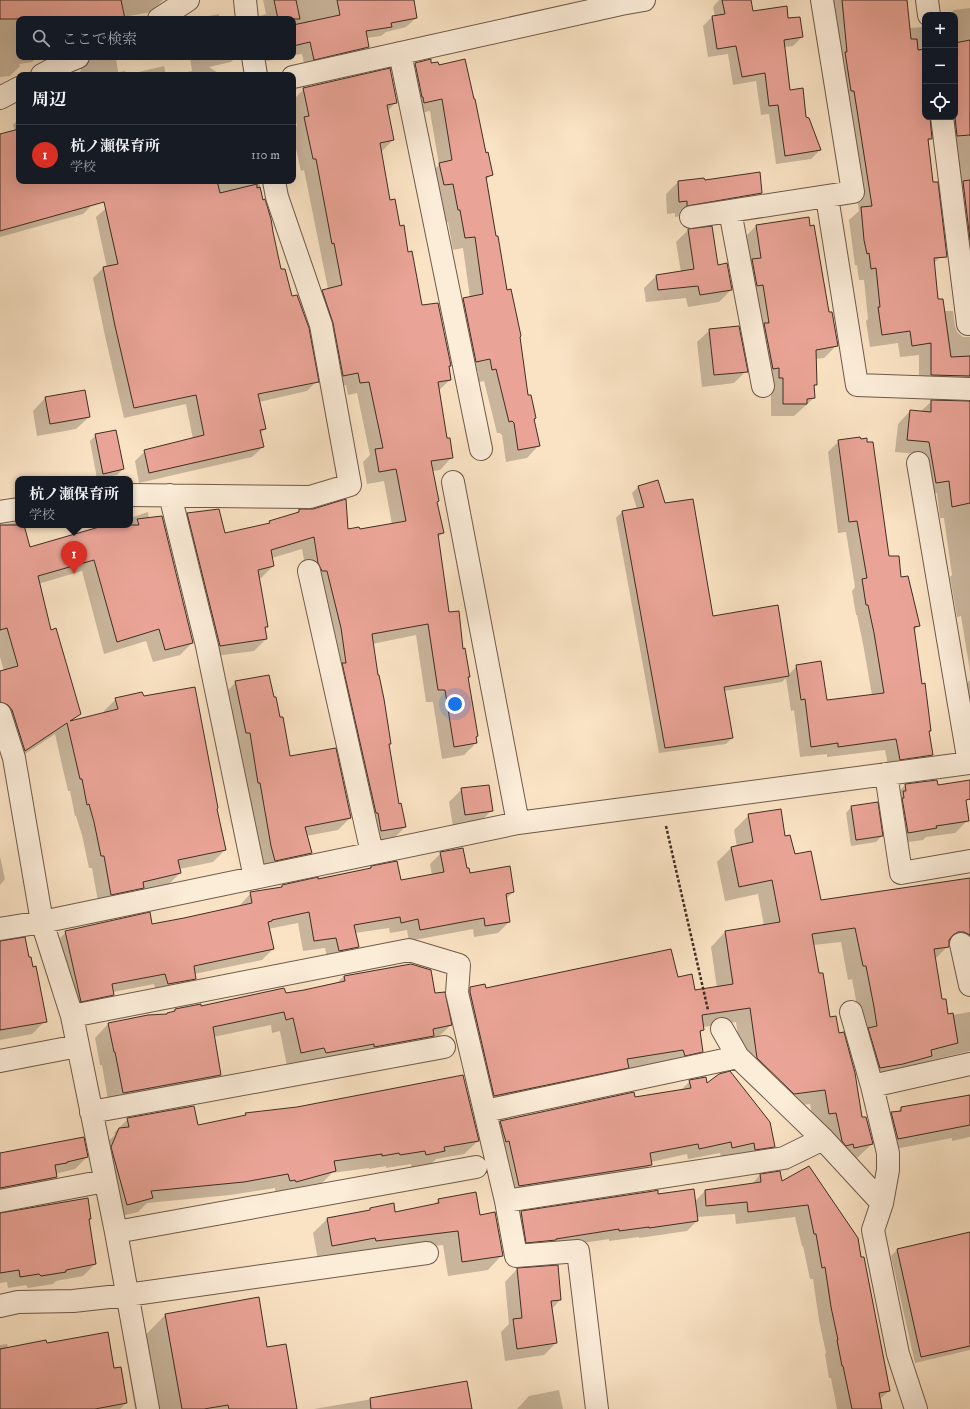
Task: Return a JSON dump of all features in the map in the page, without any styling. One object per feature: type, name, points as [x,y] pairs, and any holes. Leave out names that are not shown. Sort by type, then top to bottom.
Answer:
[{"type":"street","points":[[164,16],[188,0]]},
{"type":"street","points":[[245,0],[248,16]]},
{"type":"street","points":[[296,76],[644,0]]},
{"type":"street","points":[[691,217],[853,192],[822,0]]},
{"type":"street","points":[[927,0],[929,12]]},
{"type":"street","points":[[400,53],[481,450]]},
{"type":"street","points":[[48,72],[70,60]]},
{"type":"street","points":[[254,60],[256,72]]},
{"type":"street","points":[[0,98],[16,90]]},
{"type":"street","points":[[942,120],[968,324]]},
{"type":"street","points":[[133,495],[310,497],[350,486],[321,325],[277,197],[275,184]]},
{"type":"street","points":[[827,196],[857,385],[970,390]]},
{"type":"street","points":[[730,211],[763,386]]},
{"type":"street","points":[[0,929],[42,922],[518,823],[970,763],[918,463]]},
{"type":"street","points":[[453,482],[518,823]]},
{"type":"street","points":[[170,495],[207,646],[255,878]]},
{"type":"street","points":[[0,512],[15,510]]},
{"type":"street","points":[[309,571],[372,853]]},
{"type":"street","points":[[0,714],[14,758],[42,922],[72,1016],[116,1232],[148,1409]]},
{"type":"street","points":[[886,774],[900,873],[970,861]]},
{"type":"street","points":[[961,944],[970,985]]},
{"type":"street","points":[[72,1016],[409,950],[459,964],[457,993],[506,1201],[516,1256],[578,1251],[597,1409]]},
{"type":"street","points":[[851,1012],[872,1086],[888,1153],[888,1170],[882,1203],[873,1230],[898,1354],[916,1409]]},
{"type":"street","points":[[722,1029],[738,1057],[824,1139],[882,1203]]},
{"type":"street","points":[[0,1061],[78,1046]]},
{"type":"street","points":[[91,1112],[444,1046]]},
{"type":"street","points":[[485,1111],[738,1057]]},
{"type":"street","points":[[872,1086],[970,1064]]},
{"type":"street","points":[[506,1201],[784,1158],[824,1139]]},
{"type":"street","points":[[116,1232],[476,1167]]},
{"type":"street","points":[[0,1201],[105,1182]]},
{"type":"street","points":[[0,1306],[18,1302],[73,1301],[427,1253]]},
{"type":"path","points":[[661,804],[711,1024],[722,1029]]},
{"type":"building","points":[[0,0],[121,0],[124,16],[16,16],[16,19],[0,19]]},
{"type":"building","points":[[274,0],[296,0],[300,19],[296,19],[296,16],[277,16]]},
{"type":"building","points":[[337,0],[414,0],[417,18],[391,23],[392,27],[366,31],[369,47],[314,60],[310,42],[296,45],[296,24],[340,15]]},
{"type":"building","points":[[722,0],[751,0],[753,11],[787,6],[788,18],[800,17],[803,37],[784,40],[790,90],[803,88],[806,117],[809,118],[821,150],[785,156],[778,105],[769,106],[765,73],[742,77],[736,46],[717,49],[712,16],[725,14]]},
{"type":"building","points":[[842,0],[907,0],[911,39],[917,39],[918,50],[922,49],[922,120],[930,120],[932,139],[928,139],[933,182],[938,182],[947,257],[934,258],[938,299],[943,299],[951,357],[970,356],[970,376],[931,375],[931,343],[912,346],[910,331],[882,335],[878,307],[880,307],[876,268],[871,269],[869,253],[867,254],[864,240],[861,207],[872,206],[854,91],[851,91],[845,52],[847,52]]},
{"type":"building","points":[[970,40],[970,135],[957,136],[955,120],[958,120],[958,42]]},
{"type":"building","points":[[431,59],[431,63],[438,62],[439,65],[465,59],[486,153],[488,152],[493,175],[486,177],[496,236],[498,236],[507,290],[511,289],[521,336],[528,395],[531,395],[536,418],[534,419],[540,446],[518,450],[514,423],[512,421],[509,422],[496,369],[492,370],[490,359],[476,362],[463,298],[483,294],[475,237],[465,238],[453,184],[444,185],[439,163],[452,160],[442,99],[424,103],[422,97],[415,63]]},
{"type":"building","points":[[390,68],[397,103],[387,105],[394,140],[380,143],[390,200],[395,199],[400,226],[404,225],[408,252],[412,251],[422,305],[438,303],[451,366],[449,366],[451,380],[438,382],[447,438],[450,438],[453,458],[431,461],[439,501],[437,502],[444,533],[438,534],[449,612],[459,611],[463,649],[465,648],[470,677],[468,677],[478,736],[476,737],[477,743],[454,747],[445,690],[438,690],[428,624],[372,634],[378,675],[384,699],[391,744],[389,744],[399,804],[401,803],[406,827],[381,831],[342,663],[346,663],[341,628],[327,571],[322,571],[318,563],[314,537],[271,550],[274,566],[258,570],[268,627],[265,627],[267,639],[220,646],[187,513],[219,509],[225,533],[270,523],[269,521],[299,512],[299,509],[313,509],[346,499],[348,529],[359,527],[360,529],[406,521],[396,469],[379,472],[375,449],[383,448],[369,382],[360,383],[358,373],[343,376],[333,323],[322,290],[342,285],[334,243],[332,244],[316,159],[313,159],[304,117],[309,116],[303,88]]},
{"type":"building","points":[[16,130],[16,184],[218,184],[220,193],[257,184],[257,188],[260,187],[263,200],[265,199],[271,219],[281,269],[285,269],[292,296],[297,295],[309,328],[319,382],[258,394],[266,429],[260,430],[264,447],[149,473],[144,450],[204,435],[196,395],[134,408],[103,267],[118,264],[104,202],[0,231],[0,134]]},
{"type":"building","points":[[760,172],[762,193],[687,206],[687,201],[679,202],[678,181],[704,178],[705,180]]},
{"type":"building","points":[[970,180],[970,240],[963,181]]},
{"type":"building","points":[[809,217],[810,226],[814,225],[829,312],[832,312],[838,346],[816,350],[817,385],[814,385],[815,398],[807,399],[807,404],[783,404],[783,378],[779,378],[779,368],[773,369],[764,323],[769,323],[763,285],[757,286],[752,259],[761,258],[756,225]]},
{"type":"building","points":[[712,226],[718,265],[727,263],[732,290],[700,295],[698,286],[658,290],[656,275],[694,269],[688,229]]},
{"type":"building","points":[[739,326],[748,372],[714,375],[709,329]]},
{"type":"building","points":[[85,390],[90,417],[50,424],[45,397]]},
{"type":"building","points":[[931,400],[970,401],[970,503],[952,507],[949,481],[936,483],[929,442],[907,440],[910,410],[931,412]]},
{"type":"building","points":[[116,430],[124,469],[103,474],[95,434]]},
{"type":"building","points":[[860,437],[861,439],[867,438],[867,442],[873,442],[889,556],[899,556],[901,577],[908,576],[920,626],[914,627],[922,684],[925,683],[931,731],[929,731],[933,755],[900,760],[896,739],[838,747],[838,743],[811,747],[805,699],[801,700],[796,665],[821,661],[827,700],[884,693],[874,633],[868,605],[866,605],[862,579],[867,578],[857,521],[849,522],[838,440]]},
{"type":"building","points":[[658,480],[665,503],[693,499],[713,616],[778,605],[789,676],[724,687],[733,738],[665,748],[622,511],[644,507],[638,486]]},
{"type":"building","points":[[162,516],[193,643],[165,650],[159,629],[117,642],[94,560],[38,576],[51,630],[56,628],[81,714],[70,721],[118,709],[115,698],[142,692],[144,696],[195,687],[226,850],[178,860],[181,873],[143,882],[144,888],[111,895],[104,856],[101,856],[94,822],[89,804],[87,805],[82,779],[80,779],[67,723],[25,751],[12,710],[8,705],[0,702],[0,671],[18,666],[7,628],[0,630],[0,525],[15,525],[15,528],[25,528],[30,547],[96,528],[133,528],[133,525],[139,525],[137,519]]},
{"type":"building","points":[[269,675],[280,717],[283,717],[290,756],[336,748],[351,818],[305,827],[312,853],[275,861],[260,783],[258,783],[250,733],[246,733],[235,681]]},
{"type":"building","points":[[937,780],[938,785],[970,780],[970,799],[966,800],[969,821],[936,826],[937,828],[908,833],[902,798],[904,798],[903,791],[906,791],[905,784]]},
{"type":"building","points":[[489,785],[493,811],[465,815],[461,788]]},
{"type":"building","points":[[878,802],[883,836],[856,840],[851,806]]},
{"type":"building","points":[[781,809],[785,836],[790,835],[795,854],[811,851],[821,900],[970,878],[970,935],[964,932],[958,932],[949,940],[949,947],[934,949],[942,999],[946,999],[948,1014],[953,1013],[958,1043],[931,1050],[932,1056],[903,1064],[880,1068],[868,1028],[877,1026],[874,1007],[866,966],[863,966],[855,928],[812,934],[819,973],[823,973],[830,1017],[836,1016],[839,1033],[844,1032],[855,1073],[862,1117],[866,1117],[873,1144],[854,1148],[853,1144],[846,1146],[842,1141],[836,1113],[829,1114],[825,1090],[794,1094],[757,1058],[750,1008],[702,1015],[704,1030],[700,1031],[703,1052],[685,1056],[683,1050],[627,1059],[629,1068],[494,1096],[470,987],[485,984],[486,988],[671,949],[678,977],[692,974],[695,990],[733,984],[725,931],[780,922],[772,880],[739,887],[731,847],[753,842],[748,814]]},
{"type":"building","points":[[463,848],[467,868],[469,868],[470,873],[510,866],[514,892],[506,894],[510,922],[485,926],[484,918],[420,930],[418,919],[401,923],[400,917],[354,925],[359,947],[339,951],[336,938],[314,941],[309,912],[268,922],[274,949],[194,966],[196,979],[168,984],[165,974],[112,984],[114,995],[81,1002],[65,931],[150,912],[152,924],[184,918],[252,903],[250,892],[282,887],[282,885],[371,868],[371,866],[397,861],[401,880],[444,872],[440,852]]},
{"type":"building","points":[[25,937],[29,957],[31,957],[33,967],[36,966],[47,1022],[0,1030],[0,941]]},
{"type":"building","points":[[411,964],[431,970],[435,993],[445,992],[452,1025],[433,1029],[434,1036],[374,1047],[374,1044],[326,1053],[324,1048],[301,1053],[293,1018],[286,1020],[284,1012],[213,1027],[221,1075],[123,1093],[108,1023],[148,1015],[167,1014],[175,1011],[175,1009],[201,1004],[201,1006],[284,988],[286,993],[304,990],[345,981],[344,976]]},
{"type":"building","points":[[730,1071],[770,1122],[775,1147],[755,1150],[754,1143],[732,1148],[731,1142],[699,1149],[698,1144],[650,1153],[652,1165],[519,1186],[509,1141],[506,1142],[500,1121],[634,1092],[635,1097],[691,1088],[689,1080],[706,1077],[707,1083],[719,1074]]},
{"type":"building","points":[[463,1075],[479,1141],[444,1147],[445,1151],[426,1155],[425,1151],[400,1155],[399,1153],[382,1156],[382,1154],[334,1161],[336,1171],[296,1182],[295,1180],[290,1181],[288,1174],[244,1182],[151,1191],[153,1198],[127,1205],[111,1147],[119,1128],[129,1127],[127,1118],[194,1106],[198,1125],[246,1115],[245,1113],[297,1107]]},
{"type":"building","points":[[970,1095],[970,1125],[898,1139],[891,1112],[901,1111],[901,1107]]},
{"type":"building","points":[[84,1137],[88,1157],[55,1165],[57,1177],[0,1188],[0,1153]]},
{"type":"building","points":[[809,1166],[858,1238],[861,1257],[864,1257],[890,1391],[879,1393],[882,1409],[852,1409],[837,1340],[825,1267],[822,1268],[816,1234],[814,1234],[808,1205],[748,1212],[747,1202],[706,1206],[705,1190],[761,1182],[760,1174],[780,1171],[782,1181]]},
{"type":"building","points":[[694,1189],[698,1221],[649,1228],[619,1231],[619,1229],[556,1240],[526,1243],[521,1211],[658,1190],[658,1194]]},
{"type":"building","points":[[476,1192],[480,1215],[495,1212],[503,1256],[462,1262],[458,1231],[376,1241],[375,1238],[332,1246],[327,1218],[370,1210],[370,1208],[394,1203],[395,1212],[439,1203],[438,1199]]},
{"type":"building","points":[[88,1198],[91,1219],[89,1219],[96,1264],[66,1270],[66,1272],[41,1276],[39,1274],[20,1277],[19,1270],[0,1273],[0,1213]]},
{"type":"building","points":[[970,1232],[970,1346],[921,1357],[897,1249]]},
{"type":"building","points":[[558,1265],[561,1300],[551,1301],[557,1343],[517,1349],[513,1319],[522,1318],[517,1268]]},
{"type":"building","points":[[259,1297],[267,1347],[286,1344],[297,1409],[229,1409],[228,1405],[204,1409],[182,1409],[165,1314]]},
{"type":"building","points":[[108,1332],[114,1368],[121,1367],[127,1403],[95,1409],[0,1409],[0,1349],[46,1340],[47,1343]]},
{"type":"building","points":[[467,1381],[472,1409],[371,1409],[370,1398]]},
{"type":"place","name":"杭ノ瀬保育所","points":[[74,574]]}]
